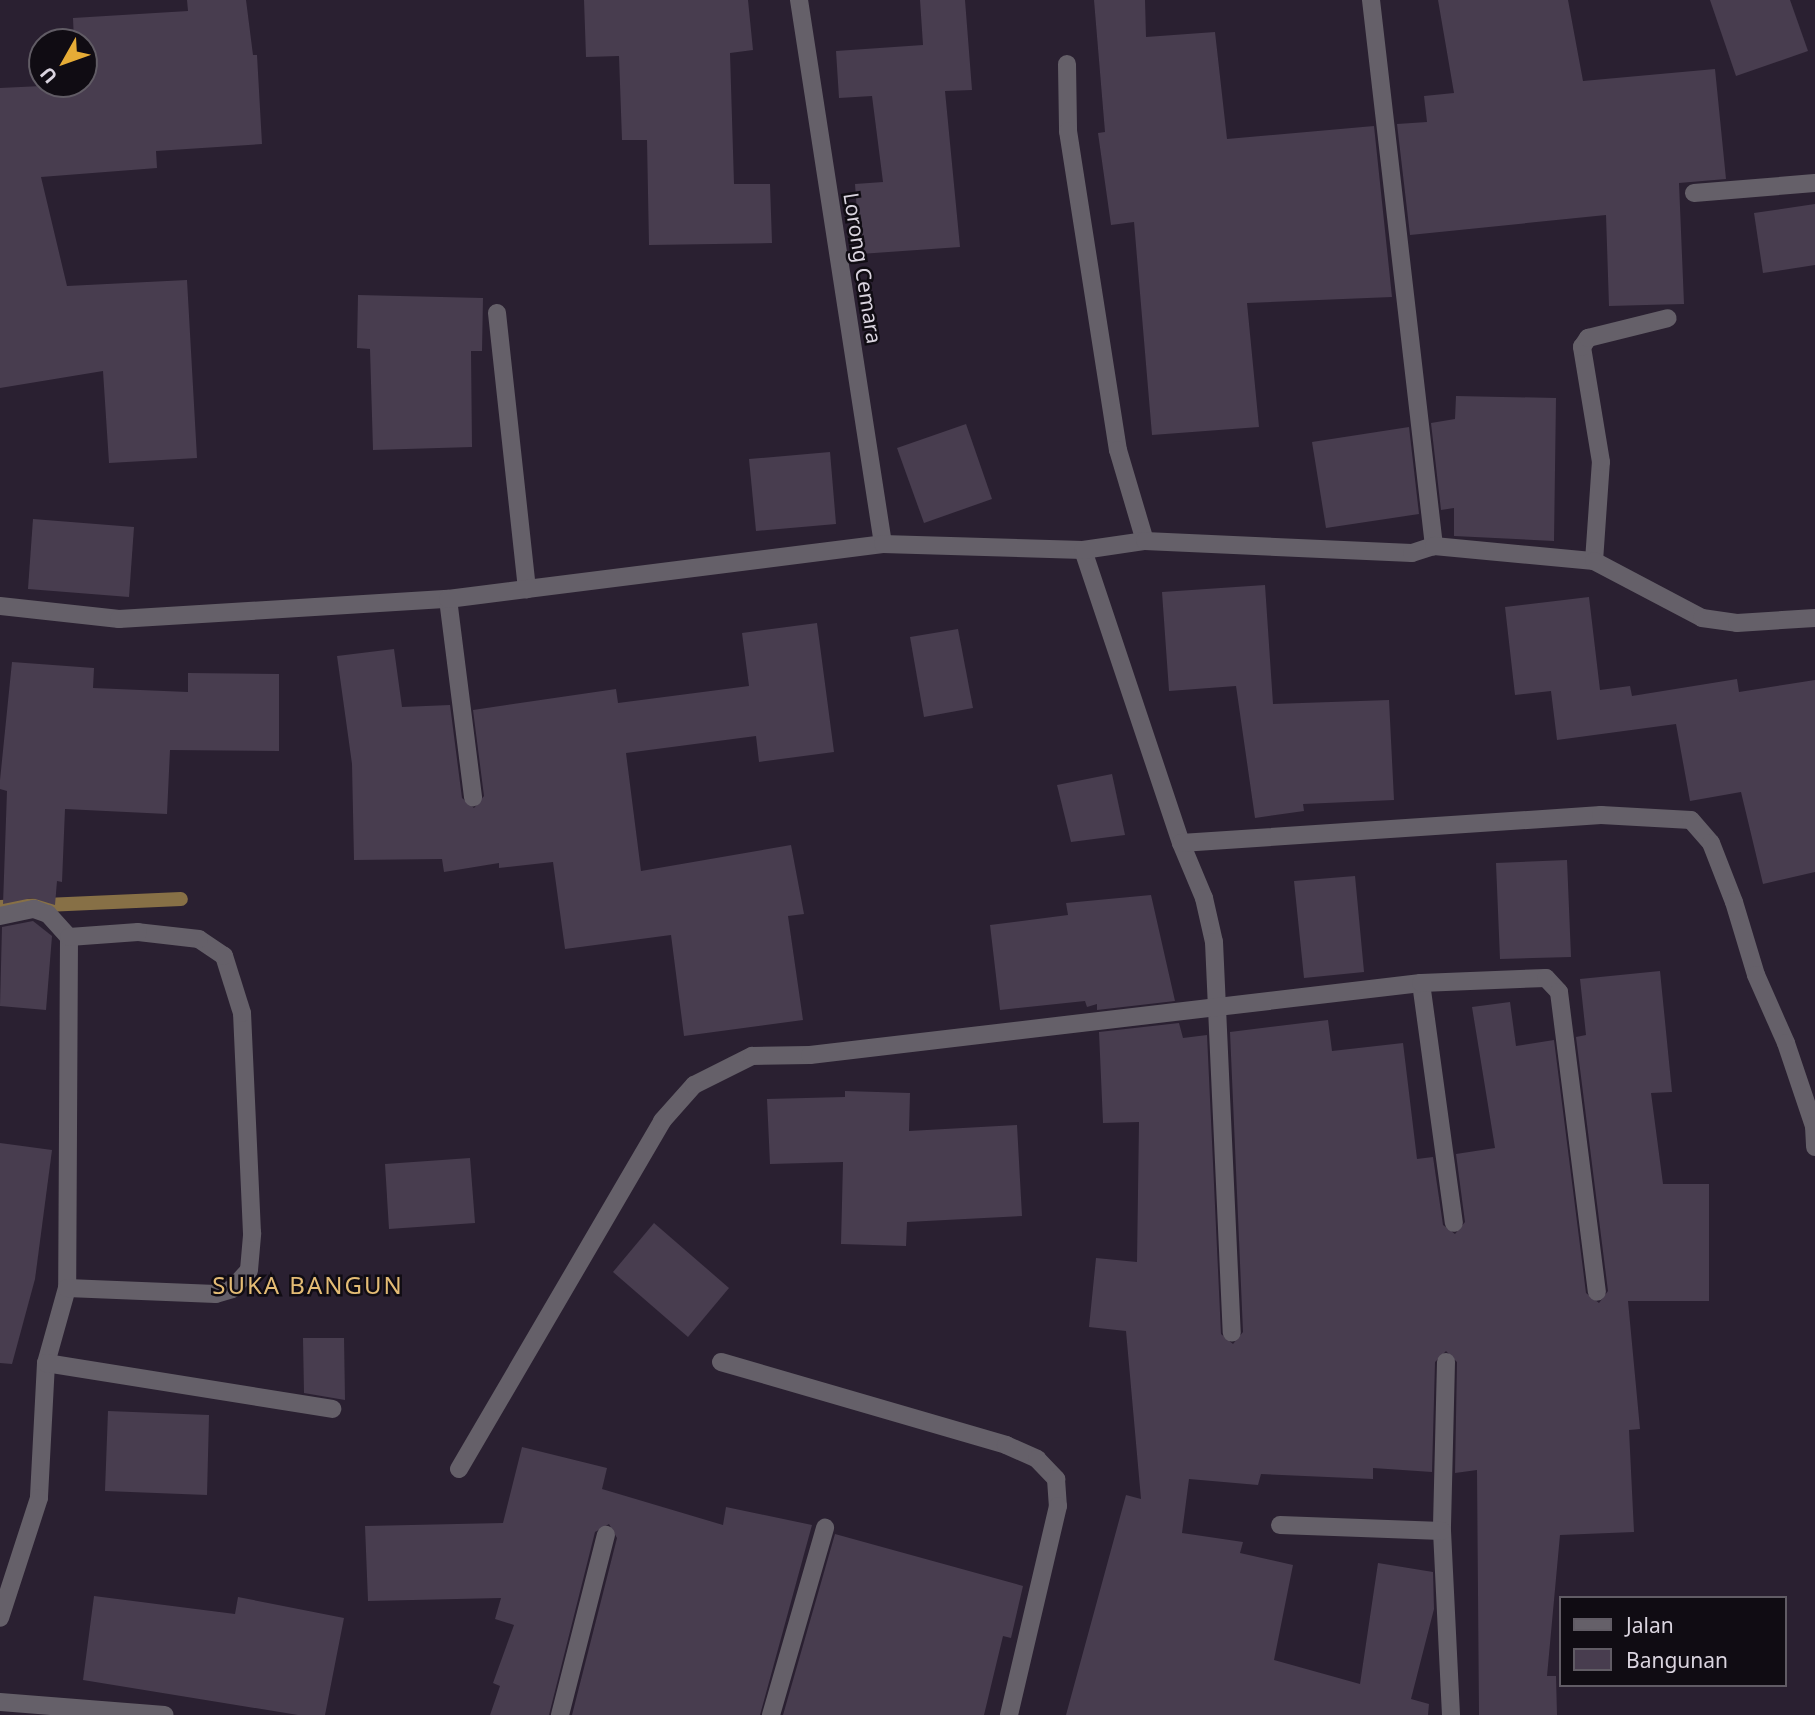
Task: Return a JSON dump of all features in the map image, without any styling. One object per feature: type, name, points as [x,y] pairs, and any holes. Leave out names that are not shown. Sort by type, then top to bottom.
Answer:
[{"type":"street","name":"Lorong Cemara","points":[[799,0],[883,544]]},
{"type":"street","points":[[1371,0],[1434,546]]},
{"type":"street","points":[[1066,64],[1068,131],[1118,450],[1144,541]]},
{"type":"street","points":[[1694,193],[1815,183]]},
{"type":"street","points":[[496,313],[527,589]]},
{"type":"street","points":[[1594,561],[1601,462],[1581,346],[1588,338],[1668,318]]},
{"type":"street","points":[[0,606],[119,619],[448,599],[883,544],[1083,550],[1144,541],[1412,553],[1434,546],[1594,561],[1702,618],[1737,623],[1815,618]]},
{"type":"street","points":[[1083,550],[1181,843],[1205,898],[1212,931],[1232,1333]]},
{"type":"street","points":[[448,599],[473,797]]},
{"type":"street","points":[[1181,843],[1601,815],[1691,820],[1711,843],[1734,902],[1756,975],[1794,1067],[1814,1126],[1815,1147]]},
{"type":"street","points":[[0,916],[34,909],[48,914],[69,937],[67,1288],[46,1363],[39,1498],[0,1618]]},
{"type":"street","points":[[67,1288],[216,1294],[232,1289],[249,1270],[252,1233],[242,1013],[224,956],[200,939],[187,937],[138,932],[69,937]]},
{"type":"street","points":[[459,1469],[662,1121],[694,1085],[752,1056],[810,1055],[1421,983],[1534,976],[1546,978],[1559,992],[1597,1292]]},
{"type":"street","points":[[1421,983],[1454,1223]]},
{"type":"street","points":[[721,1362],[1006,1445],[1037,1459],[1056,1479],[1058,1506],[1009,1715]]},
{"type":"street","points":[[1446,1362],[1442,1531],[1451,1715]]},
{"type":"street","points":[[46,1363],[332,1409]]},
{"type":"street","points":[[1280,1525],[1442,1531]]},
{"type":"street","points":[[771,1715],[825,1528]]},
{"type":"street","points":[[560,1715],[607,1535]]},
{"type":"street","points":[[0,1702],[164,1715]]},
{"type":"building","points":[[187,0],[246,0],[253,55],[257,55],[262,144],[156,151],[157,168],[41,177],[67,286],[187,280],[197,458],[109,463],[103,371],[0,388],[0,88],[28,87],[28,98],[98,98],[98,28],[73,28],[73,18],[188,11]]},
{"type":"building","points":[[584,0],[748,0],[753,50],[730,53],[734,184],[770,184],[772,243],[649,245],[647,140],[622,140],[619,56],[586,57]]},
{"type":"building","points":[[920,0],[965,0],[972,90],[945,91],[960,247],[860,254],[855,184],[883,182],[872,96],[839,98],[836,51],[923,45]]},
{"type":"building","points":[[1094,0],[1145,0],[1146,37],[1215,32],[1227,139],[1374,126],[1392,297],[1247,303],[1259,427],[1152,435],[1134,222],[1111,225],[1098,133],[1105,132]]},
{"type":"building","points":[[1438,0],[1568,0],[1583,81],[1715,69],[1726,179],[1679,183],[1684,304],[1609,306],[1606,215],[1410,235],[1397,124],[1427,122],[1424,96],[1454,93]]},
{"type":"building","points":[[1710,0],[1790,0],[1808,51],[1736,76]]},
{"type":"building","points":[[1815,204],[1815,265],[1763,273],[1754,213]]},
{"type":"building","points":[[358,295],[483,298],[482,351],[471,351],[472,447],[373,450],[370,349],[357,348]]},
{"type":"building","points":[[1456,396],[1556,398],[1554,541],[1454,536],[1454,508],[1441,510],[1431,423],[1455,419]]},
{"type":"building","points":[[966,424],[992,499],[924,523],[897,448]]},
{"type":"building","points":[[1409,427],[1419,514],[1326,528],[1312,442]]},
{"type":"building","points":[[830,452],[836,524],[756,531],[749,459]]},
{"type":"building","points":[[33,519],[134,527],[129,597],[28,589]]},
{"type":"building","points":[[1265,585],[1273,704],[1389,700],[1394,800],[1303,804],[1304,811],[1255,818],[1236,686],[1169,691],[1162,592]]},
{"type":"building","points":[[1589,597],[1600,690],[1630,686],[1632,696],[1737,679],[1739,692],[1815,680],[1815,872],[1763,884],[1741,792],[1690,801],[1676,724],[1557,740],[1551,691],[1515,695],[1505,607]]},
{"type":"building","points":[[817,623],[834,752],[759,762],[756,736],[626,753],[641,871],[791,845],[804,914],[788,916],[803,1020],[684,1036],[671,935],[565,949],[553,862],[499,868],[499,863],[444,872],[442,859],[354,860],[352,764],[337,656],[394,649],[402,707],[450,705],[462,798],[474,808],[484,796],[473,710],[616,689],[618,703],[749,686],[742,633]]},
{"type":"building","points":[[958,629],[973,708],[924,717],[910,637]]},
{"type":"building","points":[[12,662],[94,668],[93,688],[188,692],[188,673],[279,674],[279,751],[170,750],[167,814],[65,809],[62,882],[57,881],[55,905],[32,898],[3,904],[7,791],[0,789],[0,780]]},
{"type":"building","points":[[1112,774],[1125,835],[1071,842],[1057,785]]},
{"type":"building","points":[[1567,860],[1571,957],[1500,959],[1496,863]]},
{"type":"building","points":[[1355,876],[1364,972],[1304,978],[1294,881]]},
{"type":"building","points":[[1151,895],[1175,1001],[1097,1010],[1097,1004],[1087,1007],[1085,1001],[1000,1010],[990,925],[1068,915],[1066,903]]},
{"type":"building","points":[[33,921],[52,936],[46,1010],[0,1006],[2,927]]},
{"type":"building","points":[[1660,971],[1672,1092],[1651,1093],[1663,1184],[1709,1184],[1709,1301],[1628,1301],[1640,1429],[1629,1430],[1634,1532],[1560,1535],[1547,1676],[1556,1676],[1557,1715],[1479,1715],[1477,1470],[1455,1473],[1457,1362],[1446,1351],[1435,1362],[1432,1472],[1373,1468],[1373,1479],[1261,1474],[1258,1485],[1189,1479],[1182,1533],[1243,1542],[1240,1553],[1293,1565],[1274,1660],[1360,1684],[1378,1563],[1433,1572],[1434,1609],[1411,1699],[1429,1704],[1428,1715],[1066,1715],[1126,1495],[1141,1499],[1126,1331],[1089,1327],[1096,1258],[1137,1262],[1139,1122],[1103,1123],[1099,1032],[1179,1023],[1183,1038],[1207,1035],[1221,1334],[1233,1344],[1243,1332],[1230,1032],[1328,1020],[1332,1051],[1403,1043],[1417,1159],[1433,1157],[1443,1225],[1455,1234],[1465,1222],[1456,1154],[1495,1148],[1472,1007],[1510,1002],[1516,1046],[1554,1040],[1586,1293],[1599,1303],[1608,1291],[1576,1037],[1586,1035],[1580,979]]},
{"type":"building","points":[[845,1091],[910,1093],[909,1131],[1017,1125],[1022,1216],[907,1222],[906,1246],[841,1244],[843,1162],[770,1164],[767,1099],[845,1097]]},
{"type":"building","points":[[0,1143],[52,1150],[35,1279],[12,1364],[0,1363]]},
{"type":"building","points":[[470,1158],[475,1223],[389,1229],[385,1164]]},
{"type":"building","points":[[654,1223],[729,1288],[688,1337],[613,1272]]},
{"type":"building","points":[[303,1338],[344,1338],[345,1400],[304,1393]]},
{"type":"building","points":[[108,1411],[209,1415],[207,1495],[105,1491]]},
{"type":"building","points":[[522,1447],[607,1468],[602,1489],[723,1525],[726,1507],[812,1525],[760,1715],[572,1715],[617,1538],[609,1524],[595,1532],[549,1715],[490,1715],[500,1686],[493,1683],[514,1625],[495,1619],[501,1598],[368,1601],[365,1526],[503,1523]]},
{"type":"building","points":[[835,1534],[1023,1586],[1011,1638],[1003,1636],[984,1715],[783,1715]]},
{"type":"building","points":[[94,1596],[235,1614],[238,1597],[344,1618],[325,1715],[298,1715],[83,1680]]},
{"type":"waterway","points":[[0,907],[181,899]]},
{"type":"district","name":"SUKA BANGUN","points":[[308,1285]]}]
